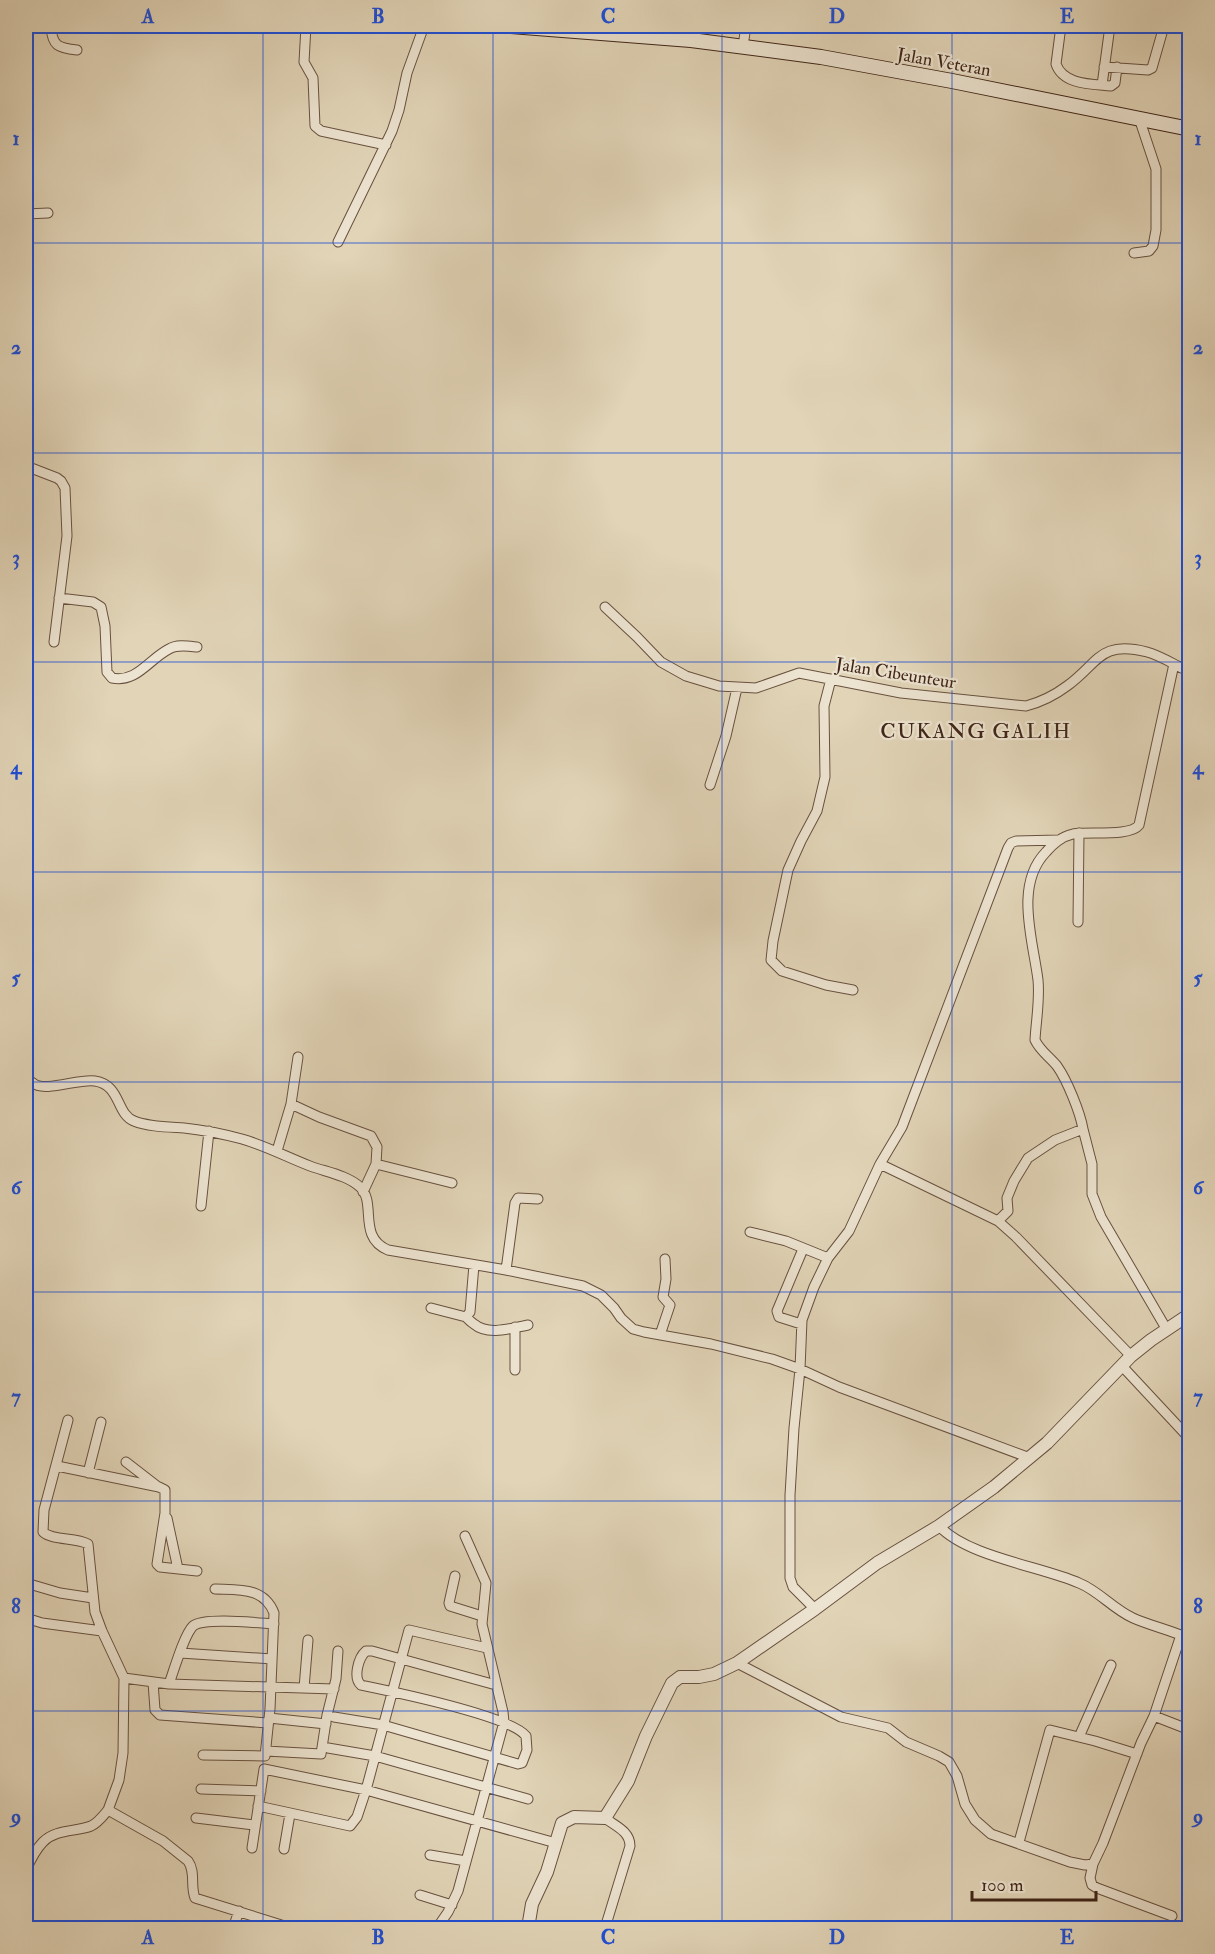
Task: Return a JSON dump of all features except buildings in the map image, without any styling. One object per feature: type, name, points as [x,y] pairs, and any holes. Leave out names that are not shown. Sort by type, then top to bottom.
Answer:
[{"type":"main road","name":"Jalan Veteran","points":[[511,26],[615,30],[821,57],[1190,129]]},
{"type":"street","points":[[51,26],[56,44],[62,48],[77,50]]},
{"type":"street","points":[[306,26],[304,62],[313,78],[315,126],[321,131],[386,145]]},
{"type":"street","points":[[338,242],[386,145],[399,110],[407,73],[424,26]]},
{"type":"street","points":[[743,46],[746,26]]},
{"type":"street","points":[[1061,26],[1056,64],[1068,80],[1111,86],[1115,83],[1117,68]]},
{"type":"street","points":[[1102,85],[1110,26]]},
{"type":"street","points":[[1152,68],[1158,26]]},
{"type":"street","points":[[1152,68],[1164,26]]},
{"type":"street","points":[[1104,67],[1148,70],[1152,68]]},
{"type":"street","points":[[1134,253],[1149,251],[1153,246],[1156,230],[1156,169],[1139,118]]},
{"type":"street","points":[[26,214],[48,213]]},
{"type":"street","points":[[26,466],[57,478],[65,488],[67,536],[54,642]]},
{"type":"street","points":[[59,598],[93,602],[101,607],[105,626],[107,672],[112,678],[124,679],[133,676],[170,648],[197,647]]},
{"type":"street","name":"Jalan Cibeunteur","points":[[605,608],[661,662],[673,670],[710,684],[737,688],[756,688],[794,674],[901,693],[1026,706],[1044,700],[1069,685],[1093,661],[1113,650],[1132,649],[1150,653],[1190,672]]},
{"type":"street","points":[[1167,1330],[1101,1217],[1094,1201],[1091,1186],[1092,1164],[1078,1112],[1064,1078],[1035,1040],[1038,983],[1028,926],[1030,878],[1038,860],[1058,840],[1078,833],[1130,832],[1140,825],[1174,664]]},
{"type":"street","points":[[831,679],[824,706],[825,777],[817,811],[788,870],[772,941],[771,960],[782,971],[826,985],[853,990]]},
{"type":"street","points":[[710,785],[726,736],[737,688]]},
{"type":"street","points":[[1078,833],[1078,921]]},
{"type":"street","points":[[815,1609],[793,1587],[789,1578],[790,1495],[800,1369],[801,1324],[814,1287],[828,1258],[849,1231],[880,1164],[902,1127],[1008,848],[1016,841],[1058,840]]},
{"type":"street","points":[[277,1151],[291,1104],[298,1057]]},
{"type":"street","points":[[26,1072],[31,1082],[38,1086],[94,1080],[105,1084],[116,1095],[126,1116],[131,1120],[143,1124],[209,1131],[244,1140],[343,1177],[360,1187],[363,1192],[372,1236],[383,1248],[583,1286],[594,1290],[609,1302],[628,1325],[644,1332],[711,1344],[772,1359],[839,1387],[1030,1458]]},
{"type":"street","points":[[291,1104],[371,1136],[377,1147],[376,1164],[363,1192]]},
{"type":"street","points":[[998,1221],[1008,1211],[1007,1198],[1028,1158],[1055,1140],[1083,1129]]},
{"type":"street","points":[[201,1206],[209,1131]]},
{"type":"street","points":[[376,1164],[452,1183]]},
{"type":"street","points":[[880,1164],[998,1221],[1131,1356]]},
{"type":"street","points":[[506,1270],[515,1203],[518,1198],[538,1199]]},
{"type":"street","points":[[750,1232],[786,1241],[828,1258]]},
{"type":"street","points":[[801,1324],[779,1317],[777,1311],[803,1249]]},
{"type":"street","points":[[660,1335],[670,1305],[663,1297],[666,1280],[665,1260]]},
{"type":"street","points":[[466,1317],[470,1312],[474,1265]]},
{"type":"street","points":[[431,1308],[466,1317],[482,1328],[499,1330],[528,1325]]},
{"type":"street","points":[[604,1818],[628,1781],[646,1736],[672,1683],[680,1677],[714,1674],[736,1663],[877,1563],[939,1526],[994,1487],[1030,1458],[1131,1356],[1150,1340],[1190,1314]]},
{"type":"street","points":[[515,1327],[515,1370]]},
{"type":"street","points":[[1122,1366],[1190,1439]]},
{"type":"street","points":[[26,1870],[43,1842],[65,1831],[90,1826],[102,1818],[108,1810],[119,1780],[123,1753],[124,1678],[95,1612],[88,1544],[68,1538],[48,1536],[43,1532],[44,1510],[69,1420]]},
{"type":"street","points":[[88,1473],[101,1422]]},
{"type":"street","points":[[122,1479],[127,1458],[166,1491],[157,1564],[160,1567],[197,1571]]},
{"type":"street","points":[[57,1466],[159,1487]]},
{"type":"street","points":[[165,1513],[178,1569]]},
{"type":"street","points":[[939,1526],[951,1536],[974,1548],[1082,1584],[1134,1619],[1185,1637],[1093,1864],[1090,1878],[1092,1885],[1172,1916]]},
{"type":"street","points":[[437,1929],[452,1905],[504,1722],[482,1624],[486,1585],[465,1536]]},
{"type":"street","points":[[455,1576],[450,1606],[482,1616]]},
{"type":"street","points":[[26,1583],[60,1593],[93,1598]]},
{"type":"street","points":[[203,1755],[265,1756],[271,1687],[274,1613],[271,1604],[258,1594],[215,1589]]},
{"type":"street","points":[[26,1618],[42,1623],[102,1631]]},
{"type":"street","points":[[169,1684],[180,1653],[191,1629],[196,1624],[228,1621],[274,1624]]},
{"type":"street","points":[[258,1806],[350,1826],[357,1817],[366,1790],[409,1630],[487,1648]]},
{"type":"street","points":[[304,1688],[308,1640]]},
{"type":"street","points":[[266,1751],[321,1754],[334,1689],[338,1651]]},
{"type":"street","points":[[334,1717],[383,1725],[518,1764],[522,1763],[527,1750],[524,1732],[504,1722],[361,1685],[356,1678],[362,1654],[366,1651],[496,1685]]},
{"type":"street","points":[[180,1653],[272,1659]]},
{"type":"street","points":[[736,1663],[842,1717],[888,1728],[906,1742],[939,1756],[953,1767],[965,1804],[975,1820],[991,1834],[1019,1842],[1070,1862],[1093,1864]]},
{"type":"street","points":[[1079,1737],[1111,1665]]},
{"type":"street","points":[[124,1678],[169,1684],[334,1689]]},
{"type":"street","points":[[153,1682],[154,1710],[160,1715],[326,1724]]},
{"type":"street","points":[[1154,1716],[1190,1730]]},
{"type":"street","points":[[1019,1842],[1048,1731],[1051,1729],[1137,1754]]},
{"type":"street","points":[[328,1748],[375,1756],[528,1799]]},
{"type":"street","points":[[252,1848],[264,1769],[366,1790],[556,1843]]},
{"type":"street","points":[[201,1789],[261,1791]]},
{"type":"street","points":[[108,1810],[163,1841],[188,1861],[191,1865],[192,1890],[195,1898],[291,1929]]},
{"type":"street","points":[[284,1849],[290,1814]]},
{"type":"street","points":[[528,1929],[532,1904],[547,1872],[562,1823],[580,1816],[604,1818],[627,1834],[630,1839],[630,1846],[605,1929]]},
{"type":"street","points":[[196,1818],[254,1826]]},
{"type":"street","points":[[430,1855],[466,1861]]},
{"type":"street","points":[[420,1895],[452,1905]]},
{"type":"street","points":[[233,1929],[238,1911]]},
{"type":"district","name":"CUKANG GALIH","points":[[976,731]]}]
